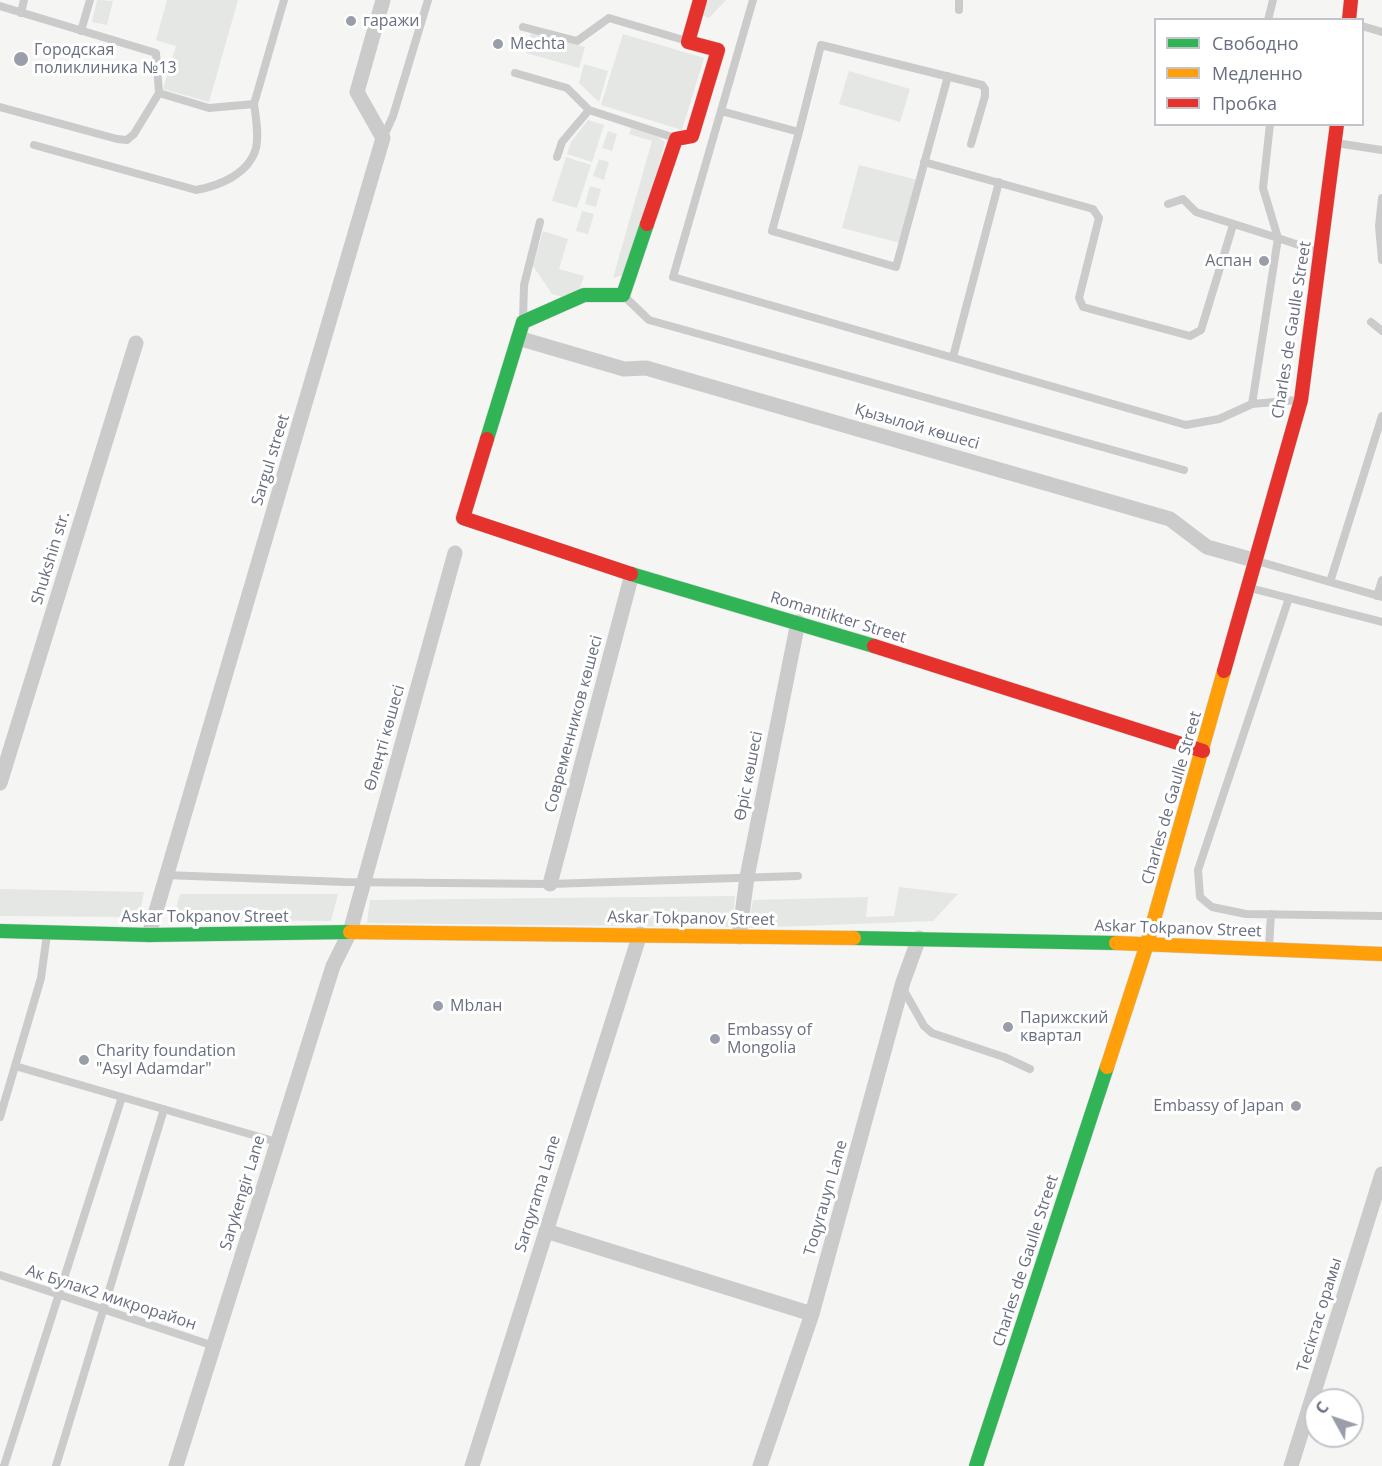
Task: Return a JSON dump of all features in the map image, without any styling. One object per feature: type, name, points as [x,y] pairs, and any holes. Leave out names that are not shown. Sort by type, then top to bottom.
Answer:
[{"type":"street","points":[[383,0],[357,92],[383,138]]},
{"type":"street","points":[[518,338],[523,322],[584,295],[623,295],[676,139],[692,136],[718,50],[688,42],[700,0]]},
{"type":"street","points":[[1349,18],[1351,0]]},
{"type":"street","name":"Charles de Gaulle Street","points":[[976,1466],[1147,944],[1250,588],[1301,400],[1322,253],[1336,126]]},
{"type":"street","name":"Sargul street","points":[[149,935],[383,138]]},
{"type":"street","name":"Қызылой көшесі","points":[[518,338],[624,369],[646,368],[1170,519],[1207,547],[1257,561]]},
{"type":"street","name":"Romantikter Street","points":[[518,338],[463,518],[632,574],[798,622],[1203,751]]},
{"type":"street","name":"Shukshin str.","points":[[0,783],[136,343]]},
{"type":"street","name":"Өлеңті көшесі","points":[[350,932],[455,553]]},
{"type":"street","name":"Современников көшесі","points":[[550,884],[632,574]]},
{"type":"street","name":"Өріс көшесі","points":[[739,937],[747,877],[798,622]]},
{"type":"street","name":"Askar Tokpanov Street","points":[[0,931],[149,935],[350,932],[919,938],[1147,944],[1382,954]]},
{"type":"street","name":"Sarykengir Lane","points":[[176,1466],[333,966],[350,932]]},
{"type":"street","name":"Sarqyrama Lane","points":[[472,1466],[640,934]]},
{"type":"street","name":"Toqyrauyn Lane","points":[[760,1466],[812,1314],[902,987],[919,938]]},
{"type":"street","name":"Тесіктас орамы","points":[[1292,1466],[1382,1174]]},
{"type":"street","points":[[546,1231],[812,1314]]},
{"type":"lane","points":[[21,13],[24,0]]},
{"type":"lane","points":[[81,31],[90,0]]},
{"type":"lane","points":[[34,145],[196,190],[218,187],[240,171],[255,149],[255,104],[284,0]]},
{"type":"lane","points":[[383,138],[393,116],[428,0]]},
{"type":"lane","points":[[753,0],[673,277],[1186,425],[1219,419],[1252,404],[1301,400]]},
{"type":"lane","points":[[959,0],[959,10]]},
{"type":"lane","points":[[1268,18],[1273,0]]},
{"type":"lane","points":[[0,6],[156,53],[159,93],[134,134],[127,140],[0,107]]},
{"type":"lane","points":[[523,27],[578,41],[609,18],[688,42]]},
{"type":"lane","points":[[1364,27],[1382,32]]},
{"type":"lane","points":[[948,76],[896,267],[772,231],[821,45],[948,76],[982,85],[985,89],[972,144]]},
{"type":"lane","points":[[515,73],[567,88],[589,110],[676,139]]},
{"type":"lane","points":[[159,93],[209,108],[255,104]]},
{"type":"lane","points":[[557,157],[562,142],[589,110]]},
{"type":"lane","points":[[721,111],[799,132]]},
{"type":"lane","points":[[1252,404],[1278,238],[1263,188],[1270,126]]},
{"type":"lane","points":[[1334,142],[1382,150]]},
{"type":"lane","points":[[924,162],[1094,209],[1100,218],[1079,298],[1083,307],[1190,336],[1201,330],[1233,225]]},
{"type":"lane","points":[[952,357],[999,182]]},
{"type":"lane","points":[[1382,198],[1379,226],[1382,260]]},
{"type":"lane","points":[[1168,204],[1183,199],[1197,212],[1322,253]]},
{"type":"lane","points":[[523,322],[524,285],[540,222]]},
{"type":"lane","points":[[623,295],[649,320],[1184,470]]},
{"type":"lane","points":[[1371,322],[1382,331]]},
{"type":"lane","points":[[1330,582],[1382,416]]},
{"type":"lane","points":[[1257,561],[1379,597],[1382,580]]},
{"type":"lane","points":[[1250,588],[1382,622]]},
{"type":"lane","points":[[1289,598],[1198,870],[1200,897],[1212,907],[1246,914],[1382,916]]},
{"type":"lane","points":[[166,875],[364,882],[550,884],[798,876]]},
{"type":"lane","points":[[1269,949],[1271,915]]},
{"type":"lane","points":[[0,1118],[41,978],[47,932]]},
{"type":"lane","points":[[902,987],[924,1026],[932,1033],[1004,1057],[1030,1069]]},
{"type":"lane","points":[[15,1065],[278,1142]]},
{"type":"lane","points":[[4,1466],[122,1097]]},
{"type":"lane","points":[[56,1466],[164,1109]]},
{"type":"lane","name":"Ак Булак2 микрорайон","points":[[0,1275],[214,1346]]},
{"type":"shaded area","points":[[97,0],[113,1],[107,25],[92,22]]},
{"type":"shaded area","points":[[167,0],[238,0],[209,102],[163,89],[176,46],[156,40]]},
{"type":"shaded area","points":[[706,0],[726,0],[709,18],[702,15]]},
{"type":"shaded area","points":[[531,33],[585,47],[579,68],[526,53]]},
{"type":"shaded area","points":[[623,34],[704,58],[682,130],[601,105]]},
{"type":"shaded area","points":[[584,64],[608,71],[599,102],[579,83]]},
{"type":"shaded area","points":[[849,71],[910,89],[900,122],[839,104]]},
{"type":"shaded area","points":[[588,120],[604,125],[592,162],[567,154],[571,142]]},
{"type":"shaded area","points":[[631,128],[657,136],[665,142],[631,273],[613,278],[652,141],[629,134]]},
{"type":"shaded area","points":[[608,131],[617,134],[612,151],[602,148]]},
{"type":"shaded area","points":[[566,157],[591,165],[577,208],[552,201]]},
{"type":"shaded area","points":[[599,159],[609,162],[604,180],[593,176]]},
{"type":"shaded area","points":[[859,165],[921,181],[904,244],[842,228]]},
{"type":"shaded area","points":[[590,186],[601,189],[596,207],[585,204]]},
{"type":"shaded area","points":[[582,211],[594,214],[588,234],[576,231]]},
{"type":"shaded area","points":[[543,231],[568,239],[559,269],[584,276],[578,293],[572,299],[552,294],[533,266]]},
{"type":"shaded area","points":[[899,887],[958,894],[933,921],[748,928],[753,900],[868,897],[866,917],[894,916]]},
{"type":"shaded area","points":[[0,889],[144,892],[139,917],[0,916]]},
{"type":"shaded area","points":[[180,894],[338,894],[331,921],[173,920]]},
{"type":"shaded area","points":[[735,896],[732,927],[367,923],[370,900]]},
{"type":"traffic: fast","points":[[487,439],[523,322],[584,295],[623,295],[647,224]]},
{"type":"traffic: fast","points":[[631,574],[874,646]]},
{"type":"traffic: fast","points":[[0,931],[149,935],[350,932]]},
{"type":"traffic: fast","points":[[854,938],[1116,943]]},
{"type":"traffic: fast","points":[[976,1466],[1107,1067]]},
{"type":"traffic: slow","points":[[1107,1067],[1147,944],[1224,671]]},
{"type":"traffic: slow","points":[[350,932],[854,938]]},
{"type":"traffic: slow","points":[[1116,943],[1382,954]]},
{"type":"traffic: jam","points":[[647,224],[676,139],[692,136],[718,50],[688,42],[700,0]]},
{"type":"traffic: jam","points":[[1349,18],[1351,0]]},
{"type":"traffic: jam","points":[[1224,671],[1301,400],[1337,126]]},
{"type":"traffic: jam","points":[[487,439],[463,518],[631,574]]},
{"type":"traffic: jam","points":[[874,646],[1203,751]]},
{"type":"place","name":"гаражи","points":[[351,21]]},
{"type":"place","name":"Mechta","points":[[498,44]]},
{"type":"place","name":"Городская поликлиника №13","points":[[21,59]]},
{"type":"place","name":"Аспан","points":[[1264,261]]},
{"type":"place","name":"Мbлан","points":[[438,1006]]},
{"type":"place","name":"Парижский квартал","points":[[1008,1027]]},
{"type":"place","name":"Embassy of Mongolia","points":[[715,1039]]},
{"type":"place","name":"Charity foundation \"Asyl Adamdar\"","points":[[84,1060]]},
{"type":"place","name":"Embassy of Japan","points":[[1296,1106]]}]
